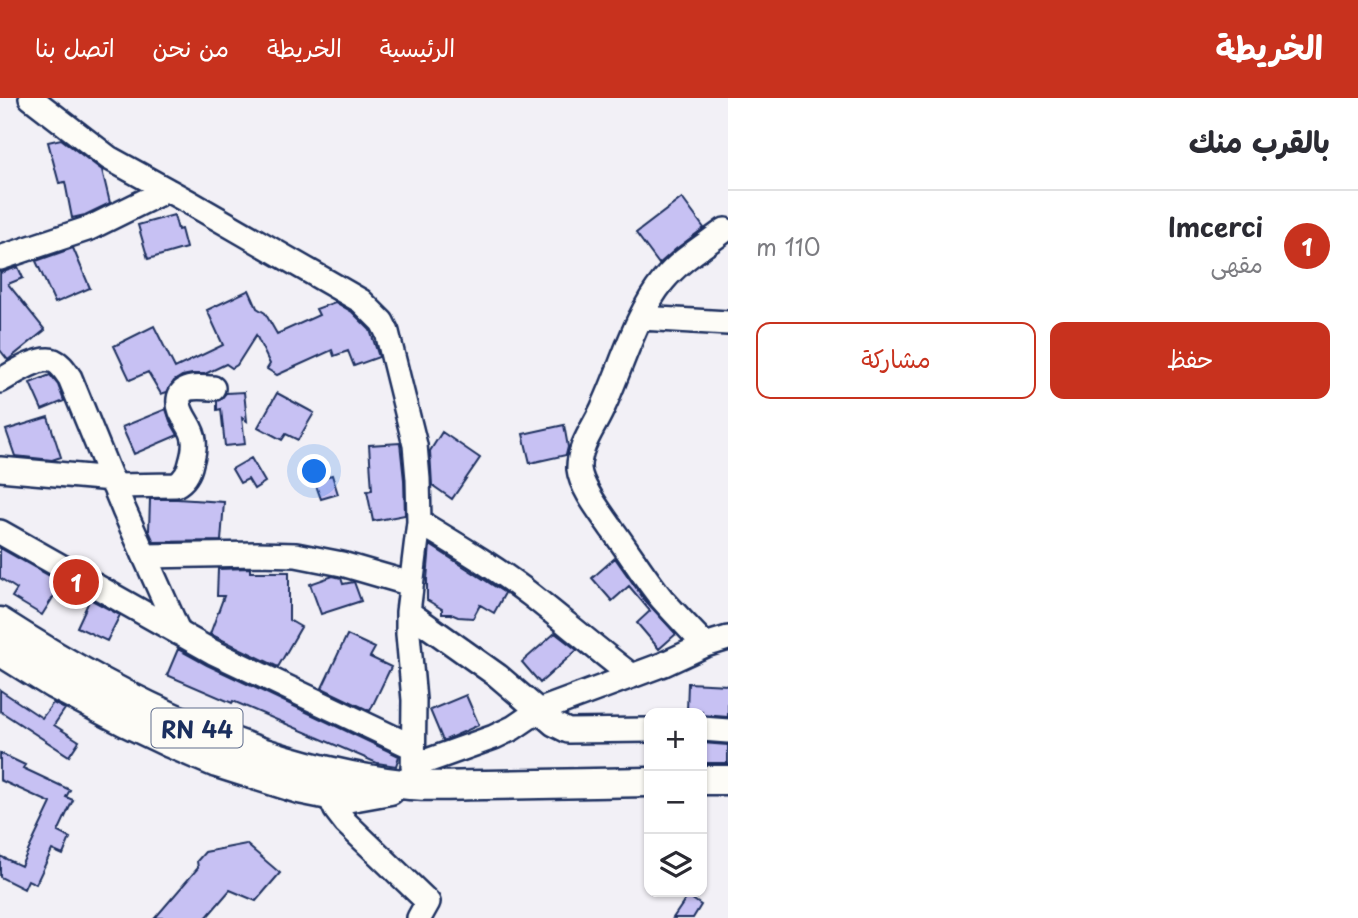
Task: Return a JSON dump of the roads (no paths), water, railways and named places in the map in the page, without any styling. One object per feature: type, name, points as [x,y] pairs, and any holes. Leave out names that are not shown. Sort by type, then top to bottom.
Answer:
[{"type":"main road","name":"RN 44","points":[[0,622],[65,663],[169,716],[227,741],[328,772],[413,766],[644,782]]},
{"type":"main road","name":"RN 44","points":[[0,651],[53,684],[170,743],[218,763],[299,789],[351,797],[413,766]]},
{"type":"main road","points":[[707,780],[728,780]]},
{"type":"street","points":[[31,98],[109,158],[361,301],[382,322],[387,332],[415,445],[418,479],[419,522],[408,612],[414,700],[413,766]]},
{"type":"street","points":[[0,258],[90,228],[167,190]]},
{"type":"street","points":[[705,645],[661,598],[596,507],[579,470],[588,435],[603,408],[653,294],[678,265],[725,230]]},
{"type":"street","points":[[641,318],[728,323]]},
{"type":"street","points":[[0,381],[47,359],[62,366],[70,378],[179,633]]},
{"type":"street","points":[[0,470],[113,482],[176,485],[183,480],[190,466],[195,439],[180,410],[180,395],[187,389],[213,388]]},
{"type":"street","points":[[419,522],[481,560],[530,595],[632,676]]},
{"type":"street","points":[[0,533],[250,670],[413,766]]},
{"type":"street","points":[[145,556],[296,555],[342,564],[411,584]]},
{"type":"street","points":[[408,612],[498,676],[554,724],[568,731],[644,730]]},
{"type":"street","points":[[413,766],[494,737],[538,711],[728,638]]},
{"type":"street","points":[[707,729],[728,730]]},
{"type":"street","points":[[329,795],[346,824],[428,902],[419,918]]},
{"type":"place","name":"Imcerci","points":[[76,582]]}]
